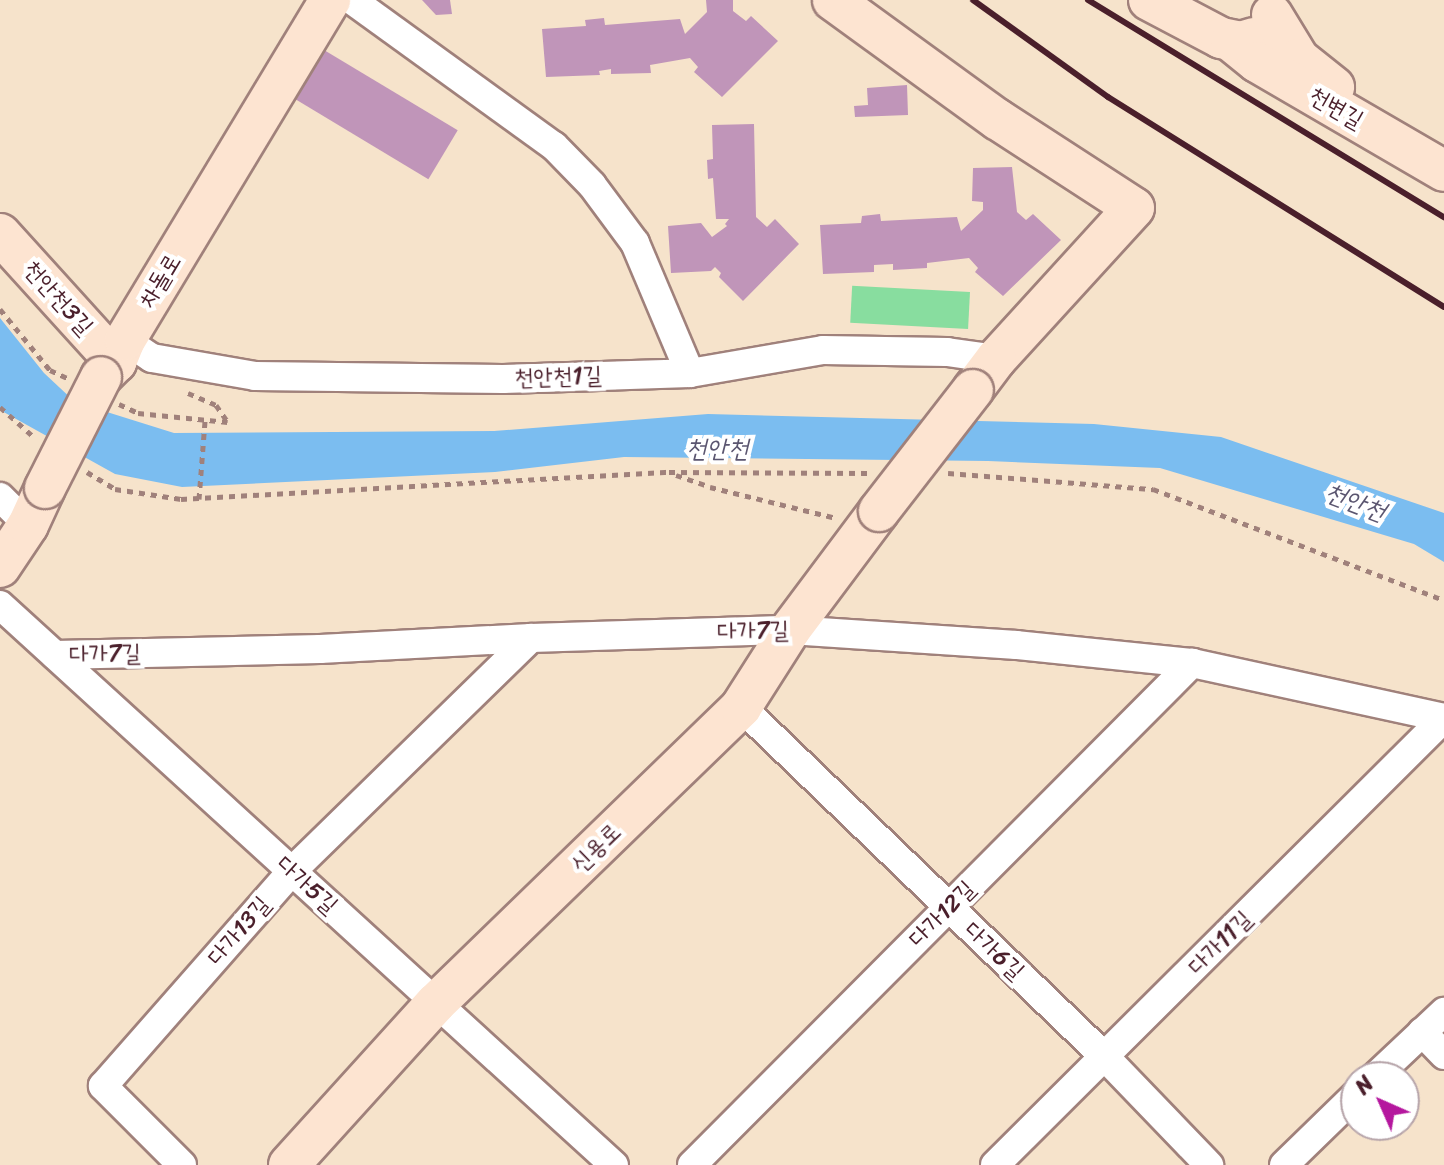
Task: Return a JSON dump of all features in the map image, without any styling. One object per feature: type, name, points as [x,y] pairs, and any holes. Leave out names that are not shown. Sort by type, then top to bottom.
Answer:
[{"type":"street","name":"신용로","points":[[289,1165],[436,1003],[741,707],[876,503],[984,374],[1134,208],[997,119],[833,0]]},
{"type":"street","name":"천변길","points":[[1149,0],[1226,40],[1257,62],[1444,171]]},
{"type":"street","points":[[1204,0],[1207,23],[1226,40],[1241,42],[1260,34],[1274,5]]},
{"type":"street","points":[[352,2],[554,146],[592,185],[635,243],[690,373]]},
{"type":"street","name":"차돌로","points":[[0,567],[60,476],[114,359],[352,2]]},
{"type":"street","name":"천변길","points":[[1274,5],[1299,59],[1325,82],[1444,153]]},
{"type":"street","name":"천안천3길","points":[[0,234],[114,359]]},
{"type":"street","name":"천안천1길","points":[[114,359],[152,358],[255,376],[503,379],[690,373],[823,350],[947,352],[984,374]]},
{"type":"street","points":[[0,497],[28,525]]},
{"type":"street","name":"다가5길","points":[[0,605],[614,1165]]},
{"type":"street","name":"다가7길","points":[[55,655],[320,649],[531,638],[790,630],[1017,645],[1192,663],[1444,718]]},
{"type":"street","name":"다가13길","points":[[182,1165],[103,1086],[292,871],[531,638]]},
{"type":"street","name":"다가12길","points":[[692,1165],[1192,663]]},
{"type":"street","name":"다가6길","points":[[741,707],[1106,1058],[1209,1165]]},
{"type":"street","name":"다가11길","points":[[995,1165],[1106,1058],[1444,718]]},
{"type":"street","points":[[1392,1061],[1444,1012]]},
{"type":"street","points":[[1422,1032],[1444,1055]]},
{"type":"street","points":[[1284,1165],[1340,1111]]},
{"type":"path","points":[[0,407],[36,440]]},
{"type":"path","points":[[200,496],[204,424]]},
{"type":"path","points":[[60,476],[115,489],[200,496],[669,472],[876,503]]},
{"type":"path","points":[[669,472],[710,487],[876,503]]},
{"type":"path","points":[[941,473],[1153,489],[1444,600]]},
{"type":"green space","points":[[852,286],[970,292],[968,329],[850,323]]},
{"type":"water","name":"천안천","points":[[0,318],[44,373],[75,402],[174,433],[494,431],[708,414],[1094,424],[1221,437],[1444,513],[1444,562],[1414,544],[1160,468],[988,461],[624,457],[495,472],[182,487],[115,474],[0,410]]},
{"type":"building","points":[[422,0],[450,0],[452,14],[436,15]]},
{"type":"building","points":[[706,0],[733,0],[733,11],[746,21],[751,16],[778,41],[722,97],[694,72],[698,67],[690,58],[650,65],[651,73],[611,74],[611,69],[599,71],[600,75],[546,77],[542,29],[586,26],[585,20],[604,18],[605,25],[680,19],[685,34],[707,12]]},
{"type":"building","points":[[324,50],[458,130],[428,179],[295,99]]},
{"type":"building","points":[[907,85],[908,115],[855,117],[854,106],[868,105],[867,88]]},
{"type":"building","points":[[754,124],[756,217],[767,227],[775,219],[799,244],[743,301],[719,277],[721,273],[715,267],[711,271],[671,273],[668,226],[701,223],[712,237],[727,226],[725,224],[729,219],[716,219],[713,178],[708,179],[707,160],[713,159],[712,125]]},
{"type":"building","points":[[1012,167],[1017,212],[1026,220],[1033,214],[1061,240],[1003,296],[975,272],[978,268],[969,258],[927,263],[927,268],[893,270],[893,264],[874,265],[874,272],[823,274],[820,225],[861,223],[862,216],[880,214],[881,221],[957,217],[961,231],[983,210],[983,202],[972,201],[973,168]]},
{"type":"railway","points":[[973,0],[1108,97],[1444,307]]},
{"type":"railway","points":[[1088,0],[1444,217]]}]
